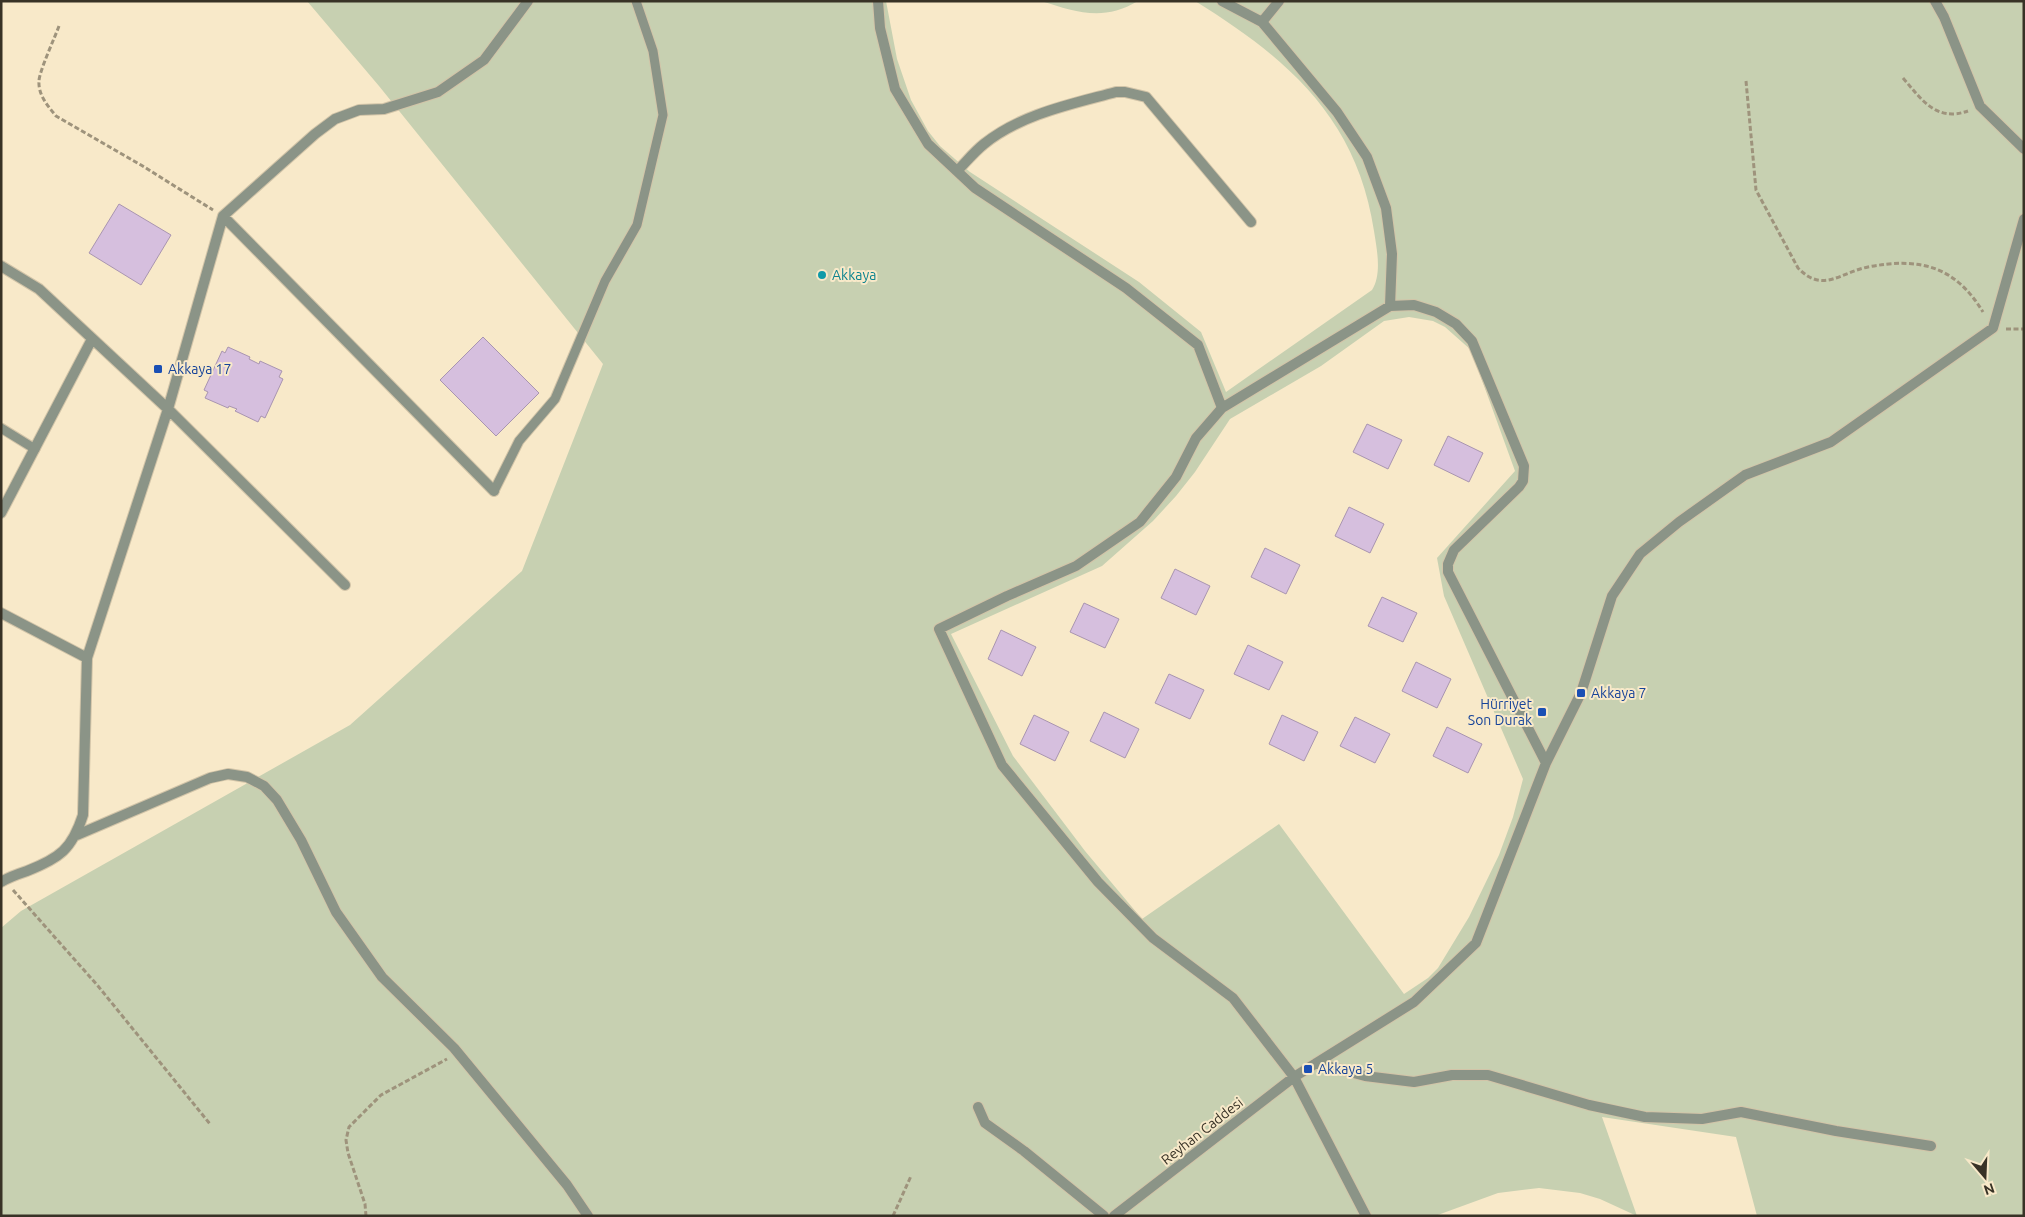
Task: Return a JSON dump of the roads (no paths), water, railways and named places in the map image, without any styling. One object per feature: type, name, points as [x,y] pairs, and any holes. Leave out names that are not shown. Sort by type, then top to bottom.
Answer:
[{"type":"street","points":[[3,881],[47,863],[64,851],[77,834],[83,815],[87,658],[168,410],[223,216],[315,134],[335,119],[359,110],[384,109],[438,92],[484,60],[528,1]]},
{"type":"street","points":[[878,1],[880,28],[895,89],[928,144],[975,188],[1126,288],[1198,345],[1222,408]]},
{"type":"street","points":[[1222,1],[1262,22],[1337,112],[1367,157],[1386,208],[1392,254],[1390,306]]},
{"type":"street","points":[[1262,22],[1279,1]]},
{"type":"street","points":[[1934,1],[1944,18],[1980,106],[2024,150]]},
{"type":"street","points":[[957,171],[985,144],[1011,128],[1042,113],[1116,92],[1125,92],[1146,97],[1251,222]]},
{"type":"street","points":[[223,216],[494,491]]},
{"type":"street","name":"Reyhan Caddesi","points":[[1114,1216],[1294,1077],[1414,1002],[1476,943],[1546,763],[1581,693],[1612,596],[1640,554],[1679,522],[1745,476],[1831,442],[1993,328],[2024,219]]},
{"type":"street","points":[[1,266],[39,289],[168,410],[345,585]]},
{"type":"street","points":[[1366,1216],[1294,1077],[1233,998],[1154,938],[1098,882],[1002,765],[940,629],[1007,596],[1076,566],[1140,522],[1176,477],[1196,438],[1222,408],[1390,306],[1414,306],[1436,312],[1456,324],[1472,341],[1524,466],[1523,481],[1519,487],[1454,550],[1448,564],[1448,572],[1546,763]]},
{"type":"street","points":[[1,513],[92,339]]},
{"type":"street","points":[[1,613],[87,658]]},
{"type":"street","points":[[77,834],[210,778],[228,774],[248,777],[264,786],[277,800],[301,840],[336,912],[382,977],[458,1053],[567,1185],[588,1216]]},
{"type":"street","points":[[1312,1066],[1365,1076],[1414,1082],[1452,1074],[1488,1075],[1590,1105],[1645,1117],[1702,1119],[1741,1112],[1836,1131],[1931,1146]]},
{"type":"street","points":[[978,1107],[985,1123],[1024,1151],[1104,1216]]},
{"type":"lane","points":[[494,491],[519,441],[555,399],[605,281],[638,225],[663,115],[653,51],[636,1]]},
{"type":"lane","points":[[1,428],[35,449]]},
{"type":"place","name":"Akkaya","points":[[822,275]]},
{"type":"place","name":"Akkaya 17","points":[[158,369]]},
{"type":"place","name":"Akkaya 7","points":[[1581,693]]},
{"type":"place","name":"Hürriyet Son Durak","points":[[1542,712]]},
{"type":"place","name":"Akkaya 5","points":[[1308,1069]]}]
